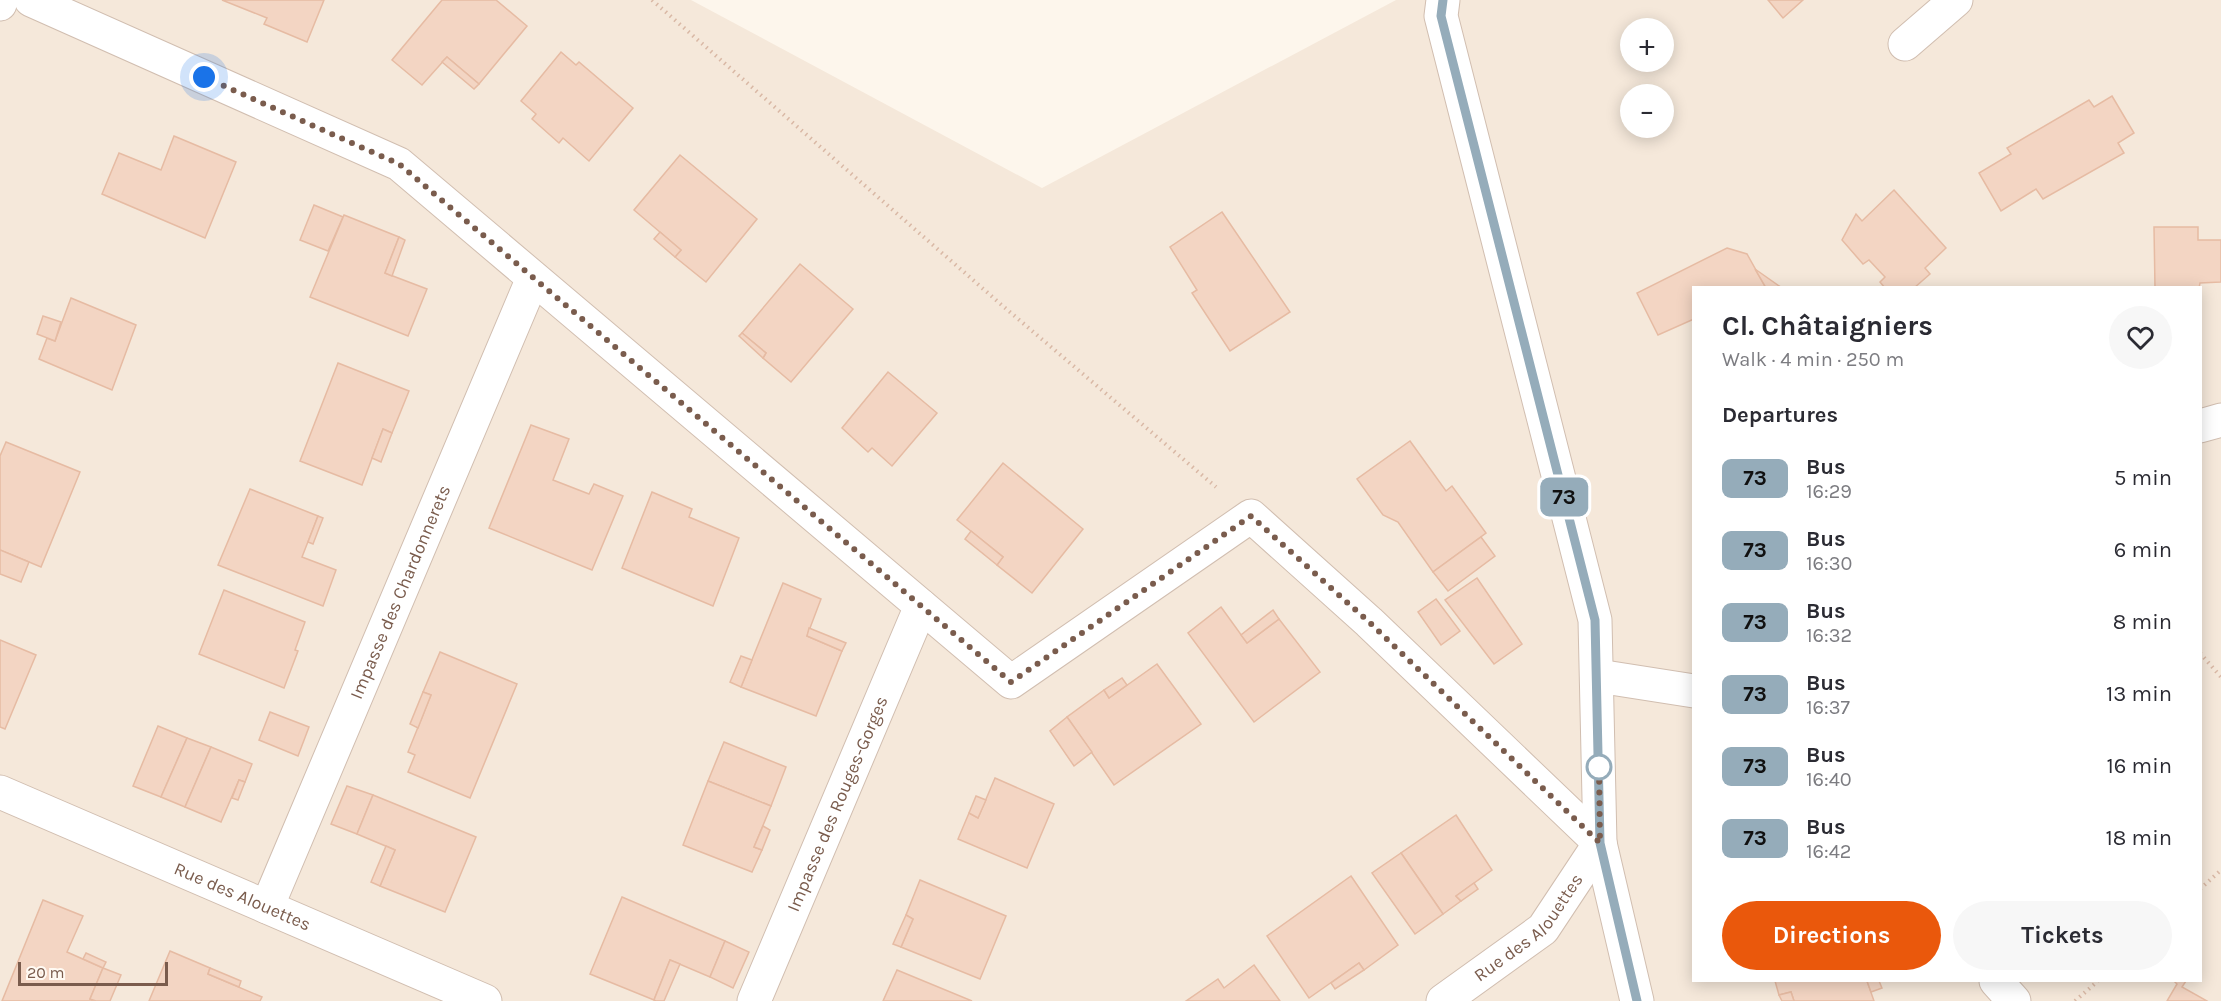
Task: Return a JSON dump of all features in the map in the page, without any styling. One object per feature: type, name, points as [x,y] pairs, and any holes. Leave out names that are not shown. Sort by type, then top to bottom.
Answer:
[{"type":"street","points":[[31,0],[399,164],[1011,682],[1251,516],[1369,622],[1600,843]]},
{"type":"street","points":[[1443,0],[1441,16],[1595,620],[1600,843],[1637,1001]]},
{"type":"street","points":[[1905,44],[1956,0]]},
{"type":"street","name":"Impasse des Chardonnerets","points":[[267,907],[533,278]]},
{"type":"street","points":[[2202,425],[2221,420]]},
{"type":"street","name":"Impasse des Rouges-Gorges","points":[[754,1001],[921,606]]},
{"type":"street","points":[[1598,676],[1692,691]]},
{"type":"street","name":"Rue des Alouettes","points":[[0,792],[485,1001]]},
{"type":"street","name":"Rue des Alouettes","points":[[1443,1001],[1543,929],[1600,843]]},
{"type":"street","points":[[1997,982],[2014,1001]]},
{"type":"path","points":[[652,0],[1004,307],[1251,516]]},
{"type":"path","points":[[2202,655],[2221,677]]},
{"type":"path","points":[[2202,887],[2221,870]]},
{"type":"path","points":[[2075,1001],[2096,982]]},
{"type":"shaded area","points":[[0,0],[691,0],[1042,188],[1396,0],[2221,0],[2221,1001],[0,1001]]},
{"type":"building","points":[[222,0],[324,0],[307,42],[264,24],[267,18]]},
{"type":"building","points":[[442,0],[496,0],[527,26],[479,84],[447,57],[422,85],[392,60]]},
{"type":"building","points":[[1768,0],[1803,0],[1783,18]]},
{"type":"building","points":[[561,52],[576,65],[579,62],[633,108],[589,161],[563,138],[559,143],[532,119],[536,114],[521,101]]},
{"type":"building","points":[[447,57],[479,84],[474,89],[442,62]]},
{"type":"building","points":[[2112,96],[2134,133],[2118,143],[2124,153],[2043,199],[2036,189],[2001,211],[1979,173],[2011,154],[2007,148],[2089,100],[2094,107]]},
{"type":"building","points":[[174,136],[236,162],[205,238],[102,194],[119,153],[161,170]]},
{"type":"building","points":[[680,155],[757,219],[706,282],[675,257],[681,250],[634,210]]},
{"type":"building","points":[[1894,190],[1946,248],[1925,268],[1930,274],[1916,286],[1883,286],[1880,282],[1885,277],[1869,260],[1863,264],[1842,240],[1856,214],[1862,221]]},
{"type":"building","points":[[314,205],[343,217],[328,251],[300,240]]},
{"type":"building","points":[[1222,212],[1290,312],[1230,351],[1192,293],[1197,290],[1170,247]]},
{"type":"building","points":[[344,215],[399,237],[385,273],[427,289],[408,336],[310,297]]},
{"type":"building","points":[[2154,227],[2198,227],[2198,240],[2221,240],[2221,282],[2200,283],[2199,286],[2155,286]]},
{"type":"building","points":[[660,232],[681,250],[675,257],[654,239]]},
{"type":"building","points":[[399,237],[405,240],[392,276],[385,273]]},
{"type":"building","points":[[1727,248],[1747,254],[1765,286],[1692,286],[1692,320],[1658,335],[1637,293]]},
{"type":"building","points":[[800,264],[853,309],[791,382],[763,358],[766,353],[742,333]]},
{"type":"building","points":[[1755,269],[1779,286],[1765,286]]},
{"type":"building","points":[[71,298],[136,325],[112,390],[39,359],[47,338],[55,341]]},
{"type":"building","points":[[43,316],[61,322],[55,341],[37,334]]},
{"type":"building","points":[[742,333],[766,353],[763,358],[739,336]]},
{"type":"building","points":[[338,363],[409,391],[392,433],[383,429],[362,485],[300,461]]},
{"type":"building","points":[[888,372],[937,413],[892,466],[872,448],[868,452],[842,428]]},
{"type":"building","points":[[531,425],[569,439],[553,480],[589,494],[594,484],[623,496],[592,570],[489,528]]},
{"type":"building","points":[[383,429],[392,433],[381,462],[372,458]]},
{"type":"building","points":[[1410,441],[1446,491],[1452,486],[1486,533],[1433,572],[1398,522],[1383,515],[1357,479]]},
{"type":"building","points":[[6,442],[80,472],[41,567],[0,550],[0,456]]},
{"type":"building","points":[[1003,463],[1083,529],[1032,593],[997,565],[1003,557],[957,520]]},
{"type":"building","points":[[250,489],[318,516],[302,557],[336,570],[323,606],[218,565]]},
{"type":"building","points":[[652,492],[692,509],[689,517],[739,538],[713,606],[622,568]]},
{"type":"building","points":[[318,516],[323,518],[313,544],[308,542]]},
{"type":"building","points":[[971,531],[1003,557],[997,565],[965,539]]},
{"type":"building","points":[[1481,537],[1495,556],[1448,591],[1433,572]]},
{"type":"building","points":[[0,550],[29,562],[21,582],[0,574]]},
{"type":"building","points":[[1477,578],[1522,644],[1494,664],[1445,600]]},
{"type":"building","points":[[783,583],[821,599],[807,636],[842,651],[816,716],[741,687]]},
{"type":"building","points":[[224,590],[305,622],[295,650],[298,651],[284,688],[199,654]]},
{"type":"building","points":[[1436,599],[1460,631],[1441,645],[1418,612]]},
{"type":"building","points":[[1221,607],[1247,643],[1279,619],[1320,672],[1254,722],[1188,633]]},
{"type":"building","points":[[1273,610],[1279,619],[1247,643],[1241,635]]},
{"type":"building","points":[[809,628],[846,643],[842,651],[807,636]]},
{"type":"building","points":[[0,640],[36,655],[5,729],[0,727]]},
{"type":"building","points":[[440,652],[517,684],[470,798],[408,772],[415,755],[408,752],[431,695],[423,692]]},
{"type":"building","points":[[741,656],[752,660],[741,687],[730,682]]},
{"type":"building","points":[[1157,664],[1201,724],[1114,785],[1067,717],[1104,690],[1109,698]]},
{"type":"building","points":[[1122,678],[1127,685],[1109,698],[1104,690]]},
{"type":"building","points":[[423,692],[431,695],[418,728],[410,724]]},
{"type":"building","points":[[270,712],[309,727],[298,756],[259,740]]},
{"type":"building","points":[[1067,717],[1092,752],[1074,766],[1050,731]]},
{"type":"building","points":[[158,726],[187,738],[161,797],[133,786]]},
{"type":"building","points":[[187,738],[211,747],[185,807],[161,797]]},
{"type":"building","points":[[724,742],[786,767],[771,806],[708,781]]},
{"type":"building","points":[[211,747],[252,764],[245,782],[239,780],[221,822],[185,807]]},
{"type":"building","points":[[995,778],[1054,804],[1027,868],[958,839],[969,813],[978,818]]},
{"type":"building","points":[[239,780],[245,782],[238,800],[232,798]]},
{"type":"building","points":[[708,781],[771,806],[754,847],[762,850],[752,872],[683,845]]},
{"type":"building","points":[[347,786],[373,795],[357,834],[331,824]]},
{"type":"building","points":[[373,795],[476,837],[445,912],[380,886],[395,850],[357,834]]},
{"type":"building","points":[[976,796],[986,800],[978,818],[969,813]]},
{"type":"building","points":[[1456,815],[1492,870],[1456,896],[1461,901],[1443,914],[1401,853]]},
{"type":"building","points":[[763,826],[770,830],[762,850],[754,847]]},
{"type":"building","points":[[386,846],[395,850],[380,886],[371,882]]},
{"type":"building","points":[[1401,853],[1443,914],[1415,934],[1372,873]]},
{"type":"building","points":[[1351,876],[1398,945],[1364,970],[1359,963],[1309,998],[1267,936]]},
{"type":"building","points":[[920,880],[1006,916],[980,979],[901,947],[913,919],[906,915]]},
{"type":"building","points":[[1474,883],[1478,889],[1461,901],[1456,896]]},
{"type":"building","points":[[622,897],[725,941],[710,977],[670,960],[654,1000],[590,974]]},
{"type":"building","points":[[43,900],[83,916],[67,952],[103,968],[90,999],[96,1001],[2,1001]]},
{"type":"building","points":[[906,915],[913,919],[901,947],[893,944]]},
{"type":"building","points":[[725,941],[749,952],[733,988],[710,977]]},
{"type":"building","points":[[170,951],[210,968],[208,974],[262,997],[260,1001],[149,1001]]},
{"type":"building","points":[[86,953],[106,962],[103,968],[83,959]]},
{"type":"building","points":[[670,960],[680,964],[664,1001],[656,1001],[654,1000]]},
{"type":"building","points":[[1359,963],[1364,970],[1335,989],[1331,983]]},
{"type":"building","points":[[1254,965],[1280,1001],[1186,1001],[1218,979],[1224,988]]},
{"type":"building","points":[[103,968],[121,975],[110,1001],[96,1001],[90,999]]},
{"type":"building","points":[[210,968],[241,981],[239,987],[208,974]]},
{"type":"building","points":[[897,970],[972,1001],[883,1001]]},
{"type":"building","points":[[1775,982],[1867,982],[1874,1001],[1794,1001],[1791,992],[1779,995]]},
{"type":"building","points":[[1867,982],[1879,982],[1882,988],[1871,992]]},
{"type":"building","points":[[2175,982],[2185,982],[2182,987],[2207,1001],[2167,1001],[2177,984]]},
{"type":"building","points":[[1791,992],[1794,1001],[1782,1001],[1779,995]]},
{"type":"bus line","name":"73","points":[[1443,0],[1441,16],[1595,620],[1600,843],[1637,1001]]},
{"type":"route","points":[[204,77],[399,164],[1011,682],[1251,516],[1369,622],[1600,843],[1599,767]]}]
